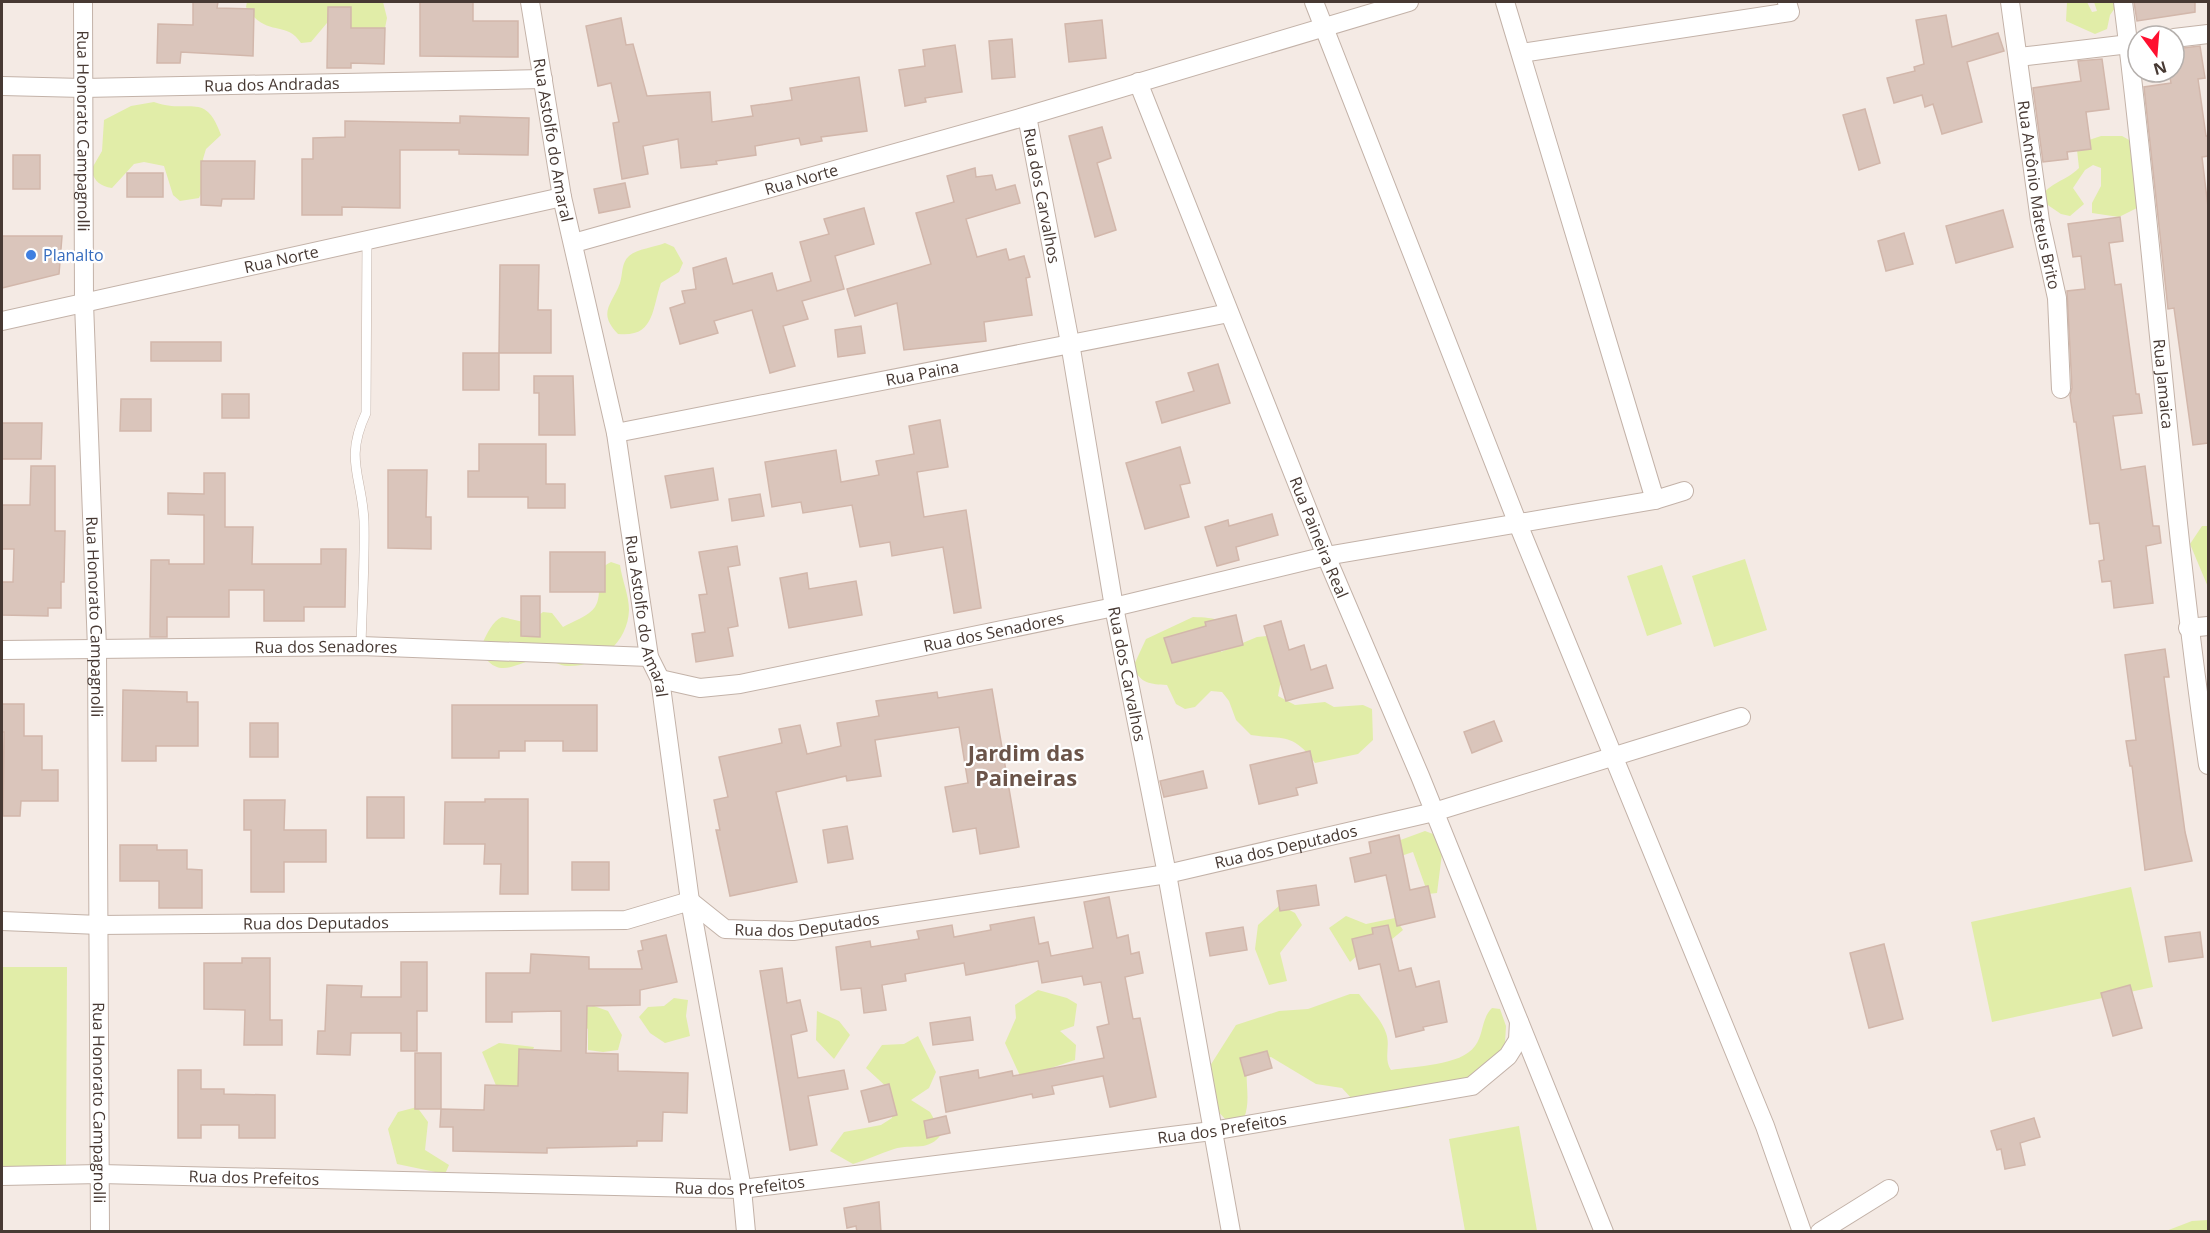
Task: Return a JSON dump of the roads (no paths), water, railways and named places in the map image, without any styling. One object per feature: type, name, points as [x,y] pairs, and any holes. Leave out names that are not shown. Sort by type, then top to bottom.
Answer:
[{"type":"street","name":"Rua Honorato Campagnolli","points":[[83,2],[84,303],[97,648],[100,1232]]},
{"type":"street","name":"Rua Astolfo do Amaral","points":[[530,2],[562,197],[616,433],[649,657],[660,679],[690,901],[742,1189],[746,1232]]},
{"type":"street","points":[[1314,2],[1518,524],[1765,1126],[1802,1232]]},
{"type":"street","points":[[1027,116],[1409,2]]},
{"type":"street","points":[[1505,2],[1655,500]]},
{"type":"street","points":[[1521,53],[1790,12],[1787,2]]},
{"type":"street","name":"Rua Antônio Mateus Brito","points":[[2010,2],[2040,221],[2057,298],[2061,389]]},
{"type":"street","name":"Rua Jamaica","points":[[2122,2],[2128,24]]},
{"type":"street","points":[[2186,37],[2208,34]]},
{"type":"street","points":[[2019,57],[2126,44]]},
{"type":"street","name":"Rua dos Andradas","points":[[2,86],[83,88],[543,79]]},
{"type":"street","name":"Rua Paineira Real","points":[[1138,82],[1326,556],[1434,813],[1604,1232]]},
{"type":"street","name":"Rua Jamaica","points":[[2137,84],[2188,628],[2208,765]]},
{"type":"street","name":"Rua Norte","points":[[574,243],[1027,116]]},
{"type":"street","name":"Rua dos Carvalhos","points":[[1027,116],[1070,343],[1114,607],[1167,874],[1231,1232]]},
{"type":"street","name":"Rua Norte","points":[[2,321],[562,197]]},
{"type":"street","name":"Rua Paina","points":[[616,433],[1229,313]]},
{"type":"street","name":"Rua dos Senadores","points":[[660,679],[700,688],[740,684],[1114,607],[1326,556],[1655,500],[1684,491]]},
{"type":"street","points":[[2188,628],[2208,626]]},
{"type":"street","name":"Rua dos Senadores","points":[[2,650],[361,646],[649,657]]},
{"type":"street","name":"Rua dos Deputados","points":[[2,921],[99,925],[626,920],[690,901],[725,929],[793,931],[1167,874],[1434,813],[1741,717]]},
{"type":"street","name":"Rua dos Prefeitos","points":[[2,1176],[100,1174],[742,1189],[1212,1131],[1472,1086],[1508,1056],[1518,1040],[1519,1022]]},
{"type":"street","points":[[1820,1232],[1889,1189]]},
{"type":"lane","points":[[361,646],[364,519],[354,466],[354,449],[357,432],[366,413],[367,239]]},
{"type":"place","name":"Planalto","points":[[31,255]]},
{"type":"district","name":"Jardim das Paineiras","points":[[1026,766]]}]
